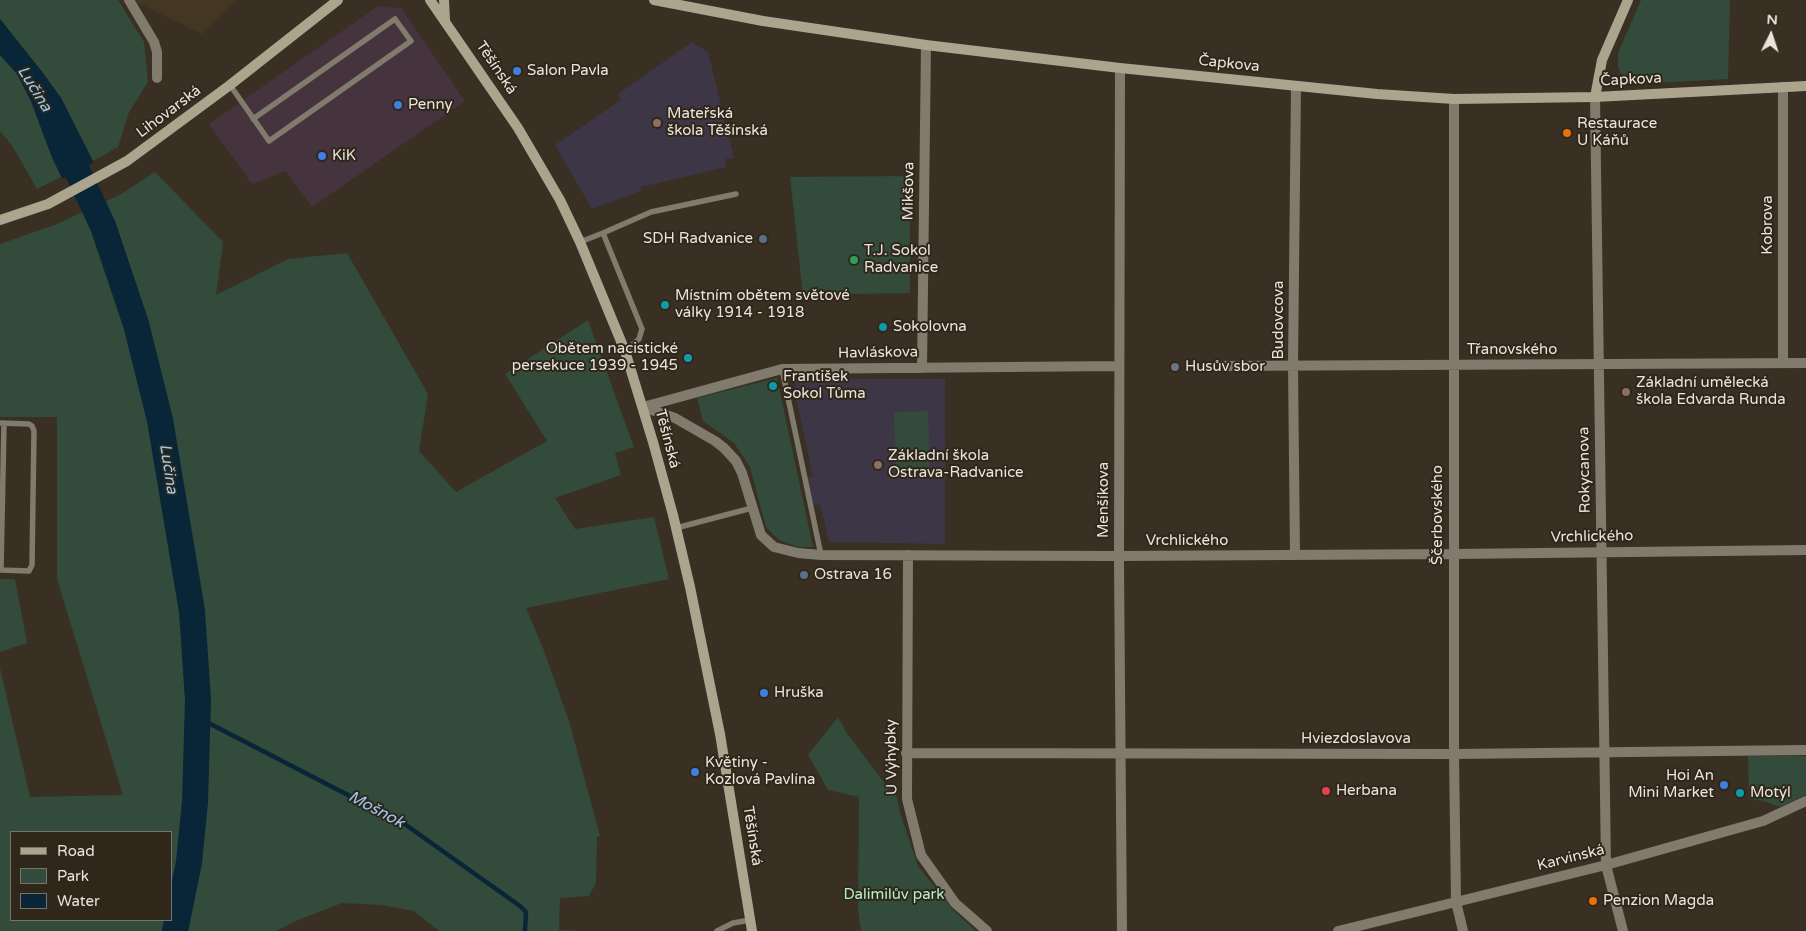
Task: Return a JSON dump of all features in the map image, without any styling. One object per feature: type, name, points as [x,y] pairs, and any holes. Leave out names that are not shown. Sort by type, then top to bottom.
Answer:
[{"type":"street","points":[[129,0],[154,42],[157,52],[157,78]]},
{"type":"street","name":"Lihovarská","points":[[0,220],[48,204],[126,162],[230,85],[338,0]]},
{"type":"street","name":"Těšínská","points":[[430,0],[522,133],[560,200],[580,242],[625,352],[643,407],[676,528],[720,734],[752,931]]},
{"type":"street","points":[[444,0],[445,21]]},
{"type":"street","name":"Čapkova","points":[[654,0],[763,21],[926,45],[1120,68],[1377,94],[1454,99],[1595,98],[1806,86]]},
{"type":"street","points":[[1595,98],[1602,60],[1628,0]]},
{"type":"street","name":"Mikšova","points":[[922,368],[926,45]]},
{"type":"street","name":"Menšíkova","points":[[1120,68],[1119,556],[1122,931]]},
{"type":"street","name":"Budovcova","points":[[1295,555],[1296,86]]},
{"type":"street","name":"Kobrova","points":[[1783,87],[1783,363]]},
{"type":"street","name":"Rokycanova","points":[[1595,98],[1606,865],[1623,931]]},
{"type":"street","name":"Ščerbovského","points":[[1454,99],[1452,554],[1454,754],[1456,902],[1463,931]]},
{"type":"street","name":"Třanovského","points":[[1219,366],[1806,363]]},
{"type":"street","name":"Havláskova","points":[[643,407],[782,369],[1119,366]]},
{"type":"street","name":"Vrchlického","points":[[643,407],[675,418],[708,436],[724,448],[739,466],[759,530],[769,543],[791,552],[820,555],[1119,556],[1806,550]]},
{"type":"street","name":"U Výhybky","points":[[908,555],[907,799],[921,854],[955,903],[987,931]]},
{"type":"street","name":"Hviezdoslavova","points":[[906,753],[1454,754],[1806,750]]},
{"type":"street","name":"Karvinská","points":[[1338,931],[1606,865],[1763,821],[1806,801]]},
{"type":"lane","points":[[230,85],[269,141],[411,41],[395,20],[254,119]]},
{"type":"lane","points":[[580,242],[651,212],[736,194]]},
{"type":"lane","points":[[603,233],[642,329],[639,339],[625,352]]},
{"type":"lane","points":[[782,369],[820,555]]},
{"type":"lane","points":[[2,423],[29,424],[34,431],[32,565],[28,570],[0,570],[2,423]]},
{"type":"lane","points":[[676,528],[752,508]]},
{"type":"lane","points":[[717,931],[733,922],[750,920]]},
{"type":"shaded area","points":[[136,0],[237,0],[202,34],[138,3]]},
{"type":"shaded area","points":[[378,6],[401,8],[465,101],[312,207],[286,171],[252,184],[209,124]]},
{"type":"shaded area","name":"Mateřská škola Těšínská","points":[[692,42],[708,52],[734,158],[725,159],[726,167],[641,187],[641,191],[592,209],[555,145],[621,100],[618,94]]},
{"type":"shaded area","name":"Základní škola Ostrava-Radvanice","points":[[795,379],[945,379],[945,544],[829,542],[820,504],[813,505],[807,478],[813,476],[796,397]]},
{"type":"green space","points":[[0,0],[118,0],[144,42],[148,82],[129,112],[118,147],[93,161],[61,98],[0,19]]},
{"type":"green space","points":[[1641,0],[1730,0],[1728,79],[1635,84],[1624,78],[1618,68],[1618,53]]},
{"type":"green space","points":[[0,55],[17,74],[31,101],[61,177],[37,189],[13,147],[0,131]]},
{"type":"green space","points":[[155,172],[223,242],[216,295],[288,259],[347,253],[428,394],[419,451],[456,492],[547,441],[505,374],[588,320],[634,447],[615,453],[621,475],[555,498],[575,529],[654,517],[669,579],[526,608],[543,648],[569,721],[600,836],[597,837],[596,883],[589,896],[560,898],[559,930],[580,931],[439,931],[414,911],[381,905],[342,903],[276,931],[0,931],[0,668],[30,797],[123,795],[57,579],[57,417],[0,417],[0,244],[57,224],[121,194]]},
{"type":"green space","name":"T.J. Sokol Radvanice","points":[[910,176],[910,293],[803,295],[790,177]]},
{"type":"green space","points":[[777,378],[813,547],[798,547],[779,540],[766,527],[750,467],[734,443],[703,421],[697,398]]},
{"type":"green space","points":[[928,411],[930,469],[896,469],[894,412]]},
{"type":"green space","points":[[0,579],[15,579],[27,643],[0,652]]},
{"type":"green space","name":"Dalimilův park","points":[[838,717],[846,732],[892,793],[896,792],[900,813],[918,866],[954,911],[976,931],[861,931],[858,909],[859,797],[828,790],[808,755]]},
{"type":"green space","points":[[1748,756],[1806,756],[1806,795],[1780,807],[1763,801],[1749,799]]},
{"type":"water","points":[[0,19],[61,98],[96,167],[65,183],[53,160],[31,101],[17,74],[0,55]]},
{"type":"pier","points":[[96,161],[99,166],[98,169],[63,185],[60,180]]},
{"type":"waterway","name":"Lučina","points":[[64,143],[103,226],[136,324],[160,420],[192,611],[198,700],[195,802],[189,862],[175,931]]},
{"type":"waterway","name":"Mošnok","points":[[197,717],[406,825],[520,906],[526,912],[525,931]]},
{"type":"place","name":"Salon Pavla","points":[[517,71]]},
{"type":"place","name":"Penny","points":[[398,105]]},
{"type":"place","name":"Mateřská škola Těšínská","points":[[657,123]]},
{"type":"place","name":"Restaurace U Káňů","points":[[1567,133]]},
{"type":"place","name":"KiK","points":[[322,156]]},
{"type":"place","name":"SDH Radvanice","points":[[763,239]]},
{"type":"place","name":"T.J. Sokol Radvanice","points":[[854,260]]},
{"type":"place","name":"Místním obětem světové války 1914 - 1918","points":[[665,305]]},
{"type":"place","name":"Sokolovna","points":[[883,327]]},
{"type":"place","name":"Obětem nacistické persekuce 1939 - 1945","points":[[688,358]]},
{"type":"place","name":"Husův sbor","points":[[1175,367]]},
{"type":"place","name":"František Sokol Tůma","points":[[773,386]]},
{"type":"place","name":"Základní umělecká škola Edvarda Runda","points":[[1626,392]]},
{"type":"place","name":"Základní škola Ostrava-Radvanice","points":[[878,465]]},
{"type":"place","name":"Ostrava 16","points":[[804,575]]},
{"type":"place","name":"Hruška","points":[[764,693]]},
{"type":"place","name":"Květiny - Kozlová Pavlína","points":[[695,772]]},
{"type":"place","name":"Hoi An Mini Market","points":[[1724,785]]},
{"type":"place","name":"Herbana","points":[[1326,791]]},
{"type":"place","name":"Motýl","points":[[1740,793]]},
{"type":"place","name":"Penzion Magda","points":[[1593,901]]}]
